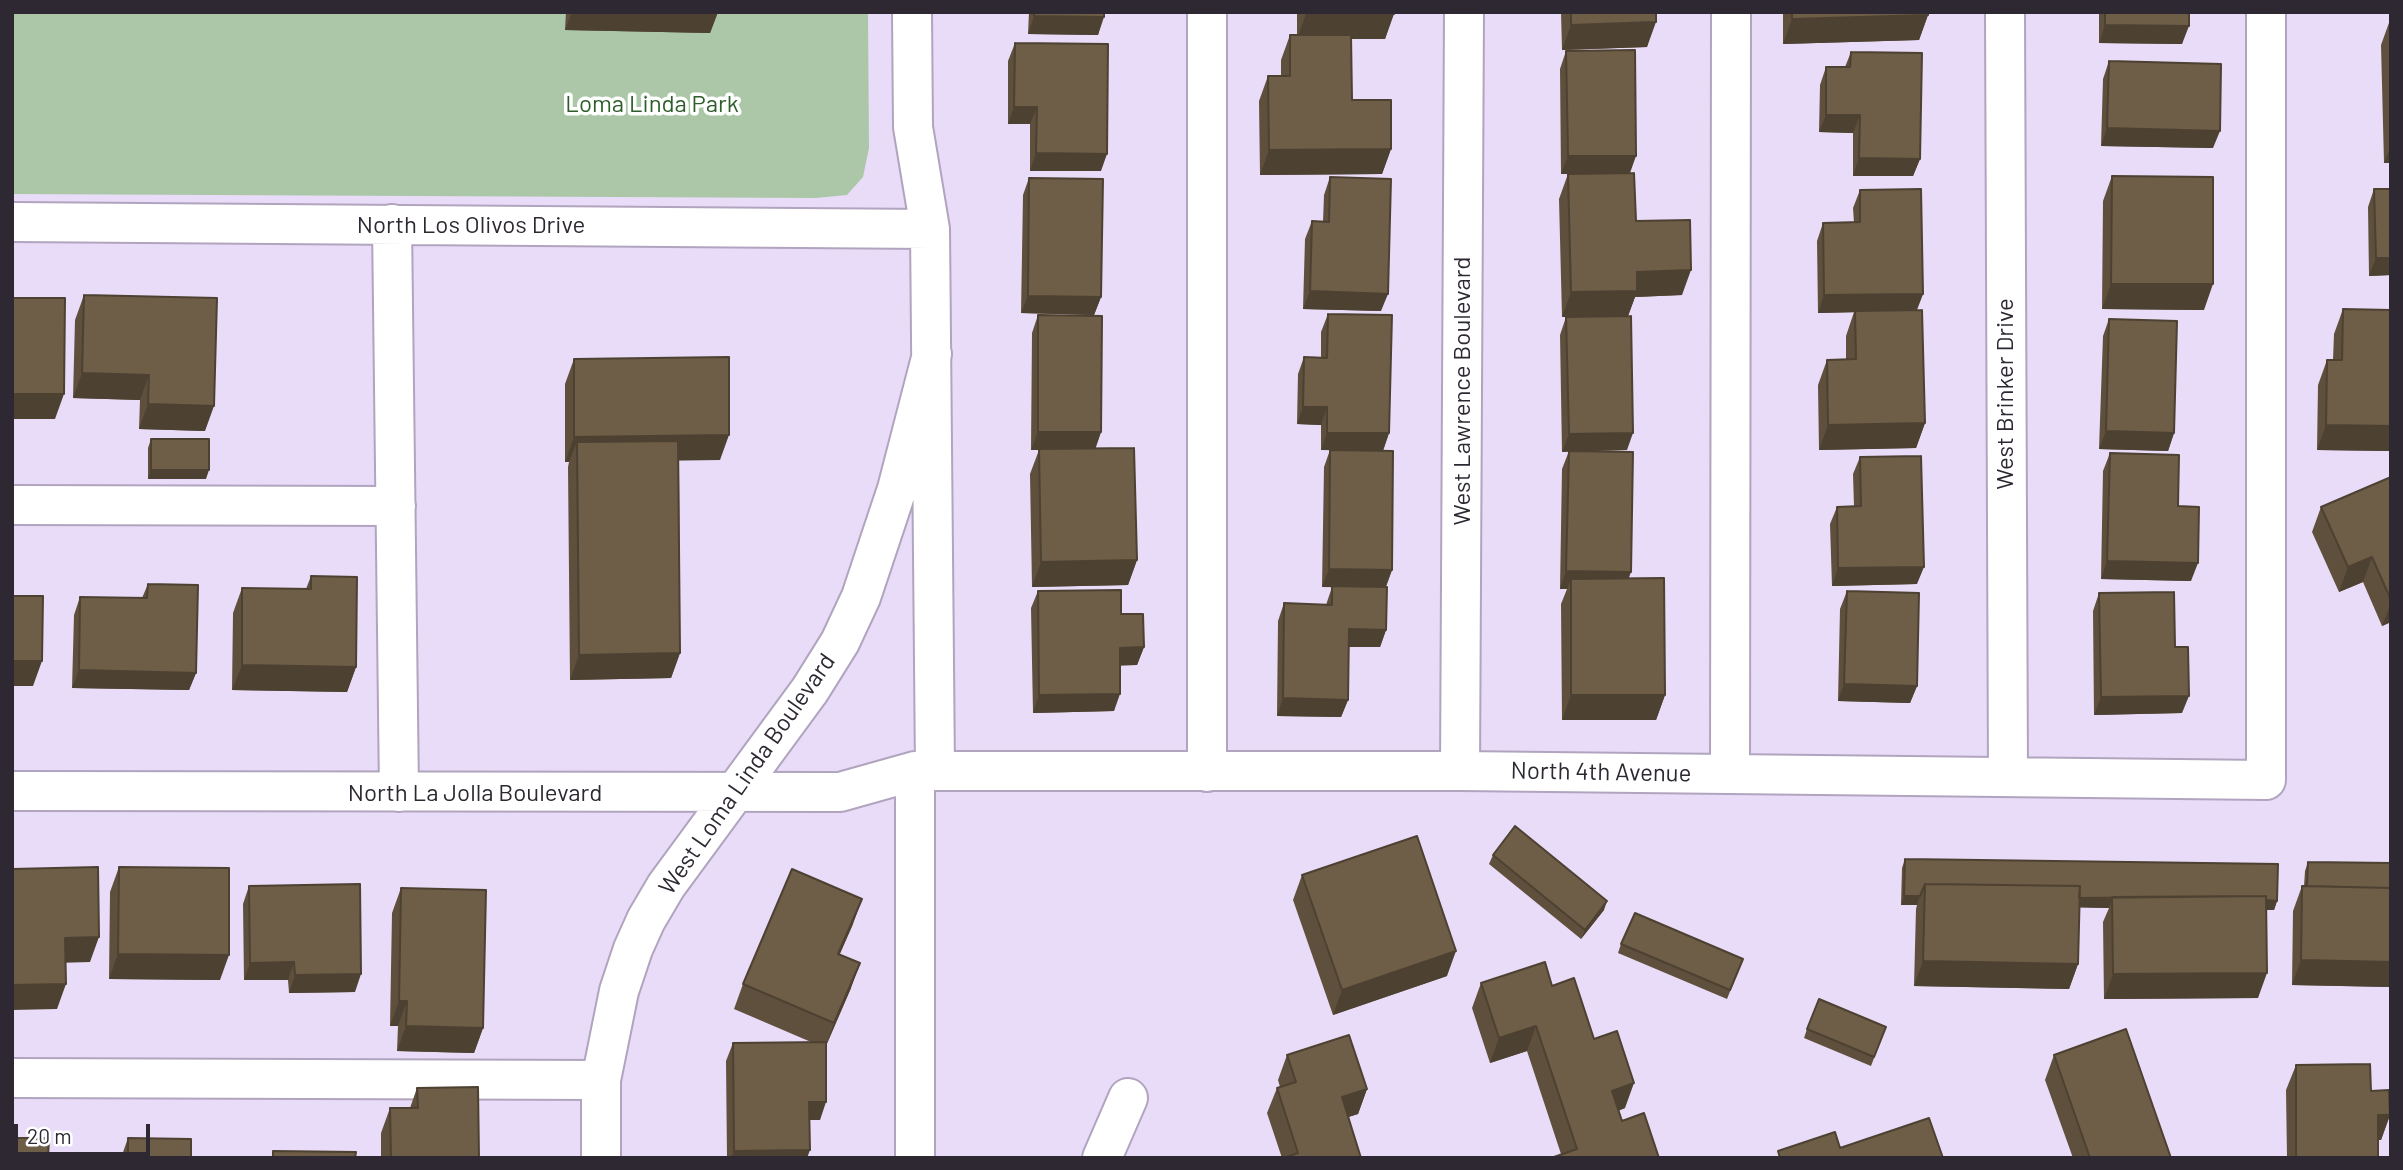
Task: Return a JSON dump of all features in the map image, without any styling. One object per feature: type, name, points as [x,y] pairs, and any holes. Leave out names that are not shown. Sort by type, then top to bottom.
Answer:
[{"type":"street","name":"West Loma Linda Boulevard","points":[[912,12],[913,127],[930,229],[932,354],[915,1158]]},
{"type":"street","points":[[1207,12],[1207,772]]},
{"type":"street","name":"West Lawrence Boulevard","points":[[1460,771],[1464,12]]},
{"type":"street","points":[[1730,774],[1731,12]]},
{"type":"street","name":"West Brinker Drive","points":[[2005,12],[2008,776]]},
{"type":"street","name":"North 4th Avenue","points":[[925,771],[1460,771],[2266,780],[2266,12]]},
{"type":"street","name":"North Los Olivos Drive","points":[[12,222],[930,229]]},
{"type":"street","points":[[392,224],[399,792]]},
{"type":"street","name":"West Loma Linda Boulevard","points":[[601,1158],[601,1080],[619,991],[633,949],[666,886],[810,690],[840,642],[861,597],[897,489],[932,354]]},
{"type":"street","points":[[12,505],[396,506]]},
{"type":"street","name":"North La Jolla Boulevard","points":[[12,791],[840,792],[925,771]]},
{"type":"street","points":[[12,1078],[601,1080]]},
{"type":"street","points":[[1102,1158],[1128,1098]]},
{"type":"green space","name":"Loma Linda Park","points":[[12,12],[868,12],[869,148],[863,177],[847,195],[816,198],[12,194]]},
{"type":"building","points":[[1035,12],[1104,12],[1104,17],[1034,16]]},
{"type":"building","points":[[1394,12],[1394,14],[1306,14]]},
{"type":"building","points":[[1571,12],[1656,12],[1656,22],[1571,25]]},
{"type":"building","points":[[1792,12],[1928,12],[1928,15],[1792,19]]},
{"type":"building","points":[[2105,12],[2189,12],[2189,26],[2105,25]]},
{"type":"building","points":[[1290,35],[1351,35],[1352,100],[1391,100],[1391,149],[1269,150],[1268,76],[1290,76]]},
{"type":"building","points":[[1015,43],[1108,44],[1107,154],[1036,153],[1037,107],[1014,107]]},
{"type":"building","points":[[1635,50],[1636,156],[1568,156],[1566,51]]},
{"type":"building","points":[[1851,52],[1922,53],[1920,159],[1859,158],[1860,115],[1826,115],[1826,67],[1850,67]]},
{"type":"building","points":[[2109,61],[2221,64],[2220,131],[2107,128]]},
{"type":"building","points":[[1634,173],[1636,221],[1690,220],[1691,270],[1637,272],[1637,291],[1571,292],[1568,174]]},
{"type":"building","points":[[2112,176],[2213,177],[2213,284],[2111,284]]},
{"type":"building","points":[[1330,177],[1391,179],[1388,294],[1310,291],[1312,221],[1329,222]]},
{"type":"building","points":[[1029,178],[1103,179],[1101,297],[1028,296]]},
{"type":"building","points":[[1921,189],[1923,294],[1824,295],[1823,223],[1860,222],[1860,190]]},
{"type":"building","points":[[2374,189],[2391,189],[2391,258],[2376,258]]},
{"type":"building","points":[[84,295],[217,298],[214,406],[148,404],[149,375],[82,373]]},
{"type":"building","points":[[12,298],[65,298],[64,394],[12,394]]},
{"type":"building","points":[[2343,309],[2391,310],[2391,426],[2326,425],[2327,360],[2342,360]]},
{"type":"building","points":[[1922,310],[1925,423],[1828,425],[1827,360],[1856,359],[1855,311]]},
{"type":"building","points":[[1328,314],[1392,315],[1389,433],[1327,433],[1327,407],[1303,407],[1304,357],[1327,358]]},
{"type":"building","points":[[1038,315],[1102,316],[1101,432],[1038,432]]},
{"type":"building","points":[[1631,316],[1633,433],[1569,434],[1566,317]]},
{"type":"building","points":[[2109,319],[2177,321],[2174,433],[2106,431]]},
{"type":"building","points":[[729,357],[729,435],[574,437],[574,359]]},
{"type":"building","points":[[151,439],[209,439],[209,470],[151,470]]},
{"type":"building","points":[[678,441],[680,653],[579,655],[577,442]]},
{"type":"building","points":[[1134,448],[1137,560],[1041,562],[1039,449]]},
{"type":"building","points":[[1330,450],[1393,451],[1392,570],[1329,569]]},
{"type":"building","points":[[1569,451],[1633,452],[1631,572],[1566,571]]},
{"type":"building","points":[[2110,453],[2179,455],[2178,506],[2199,507],[2198,563],[2107,561]]},
{"type":"building","points":[[1921,456],[1924,567],[1838,568],[1837,507],[1861,506],[1860,457]]},
{"type":"building","points":[[2391,477],[2391,600],[2372,557],[2348,567],[2321,507]]},
{"type":"building","points":[[311,576],[357,577],[356,667],[242,665],[242,588],[311,589]]},
{"type":"building","points":[[1664,578],[1665,695],[1571,695],[1571,579]]},
{"type":"building","points":[[148,584],[198,585],[196,673],[79,670],[80,597],[147,598]]},
{"type":"building","points":[[1332,586],[1387,587],[1386,630],[1349,629],[1348,700],[1283,698],[1284,603],[1332,605]]},
{"type":"building","points":[[1121,590],[1121,614],[1143,614],[1144,647],[1120,648],[1120,694],[1039,695],[1038,591]]},
{"type":"building","points":[[1847,591],[1919,593],[1917,686],[1844,684]]},
{"type":"building","points":[[2174,592],[2175,647],[2188,647],[2189,696],[2101,697],[2099,593]]},
{"type":"building","points":[[12,596],[43,596],[42,661],[12,661]]},
{"type":"building","points":[[1515,826],[1607,901],[1585,930],[1493,855]]},
{"type":"building","points":[[1417,836],[1456,951],[1342,990],[1302,875]]},
{"type":"building","points":[[1905,859],[2278,864],[2277,901],[2266,900],[2266,896],[2079,898],[2080,886],[1925,884],[1920,896],[1904,896]]},
{"type":"building","points":[[2308,862],[2391,863],[2391,888],[2307,886]]},
{"type":"building","points":[[98,867],[99,937],[65,938],[66,984],[12,985],[12,869]]},
{"type":"building","points":[[119,867],[229,868],[229,955],[118,954]]},
{"type":"building","points":[[792,869],[862,899],[838,954],[860,963],[834,1023],[743,984]]},
{"type":"building","points":[[360,884],[361,974],[295,975],[294,962],[250,963],[249,886]]},
{"type":"building","points":[[1925,884],[2080,886],[2078,964],[1923,961]]},
{"type":"building","points":[[2302,886],[2391,888],[2391,962],[2301,960]]},
{"type":"building","points":[[401,888],[486,890],[483,1028],[406,1026],[407,1001],[399,1001]]},
{"type":"building","points":[[2266,896],[2267,973],[2113,974],[2112,897]]},
{"type":"building","points":[[1635,913],[1743,959],[1730,990],[1621,944]]},
{"type":"building","points":[[1545,962],[1552,986],[1574,978],[1594,1039],[1617,1031],[1634,1083],[1612,1091],[1622,1121],[1644,1113],[1659,1158],[1551,1158],[1577,1149],[1536,1026],[1499,1038],[1481,983]]},
{"type":"building","points":[[1819,999],[1886,1027],[1874,1057],[1807,1029]]},
{"type":"building","points":[[2126,1029],[2171,1158],[2090,1158],[2054,1055]]},
{"type":"building","points":[[1349,1035],[1367,1089],[1342,1097],[1361,1158],[1284,1158],[1298,1153],[1277,1088],[1296,1082],[1287,1055]]},
{"type":"building","points":[[826,1042],[826,1102],[809,1102],[810,1150],[734,1151],[733,1043]]},
{"type":"building","points":[[2370,1064],[2371,1091],[2389,1090],[2390,1115],[2378,1115],[2378,1158],[2296,1158],[2296,1065]]},
{"type":"building","points":[[478,1087],[479,1158],[391,1158],[390,1108],[418,1108],[417,1088]]},
{"type":"building","points":[[1929,1118],[1943,1158],[1780,1158],[1778,1151],[1835,1132],[1840,1148]]},
{"type":"building","points":[[12,1138],[49,1138],[48,1158],[12,1158]]},
{"type":"building","points":[[128,1138],[191,1139],[191,1158],[128,1158]]},
{"type":"building","points":[[273,1151],[356,1152],[355,1158],[273,1158]]}]
